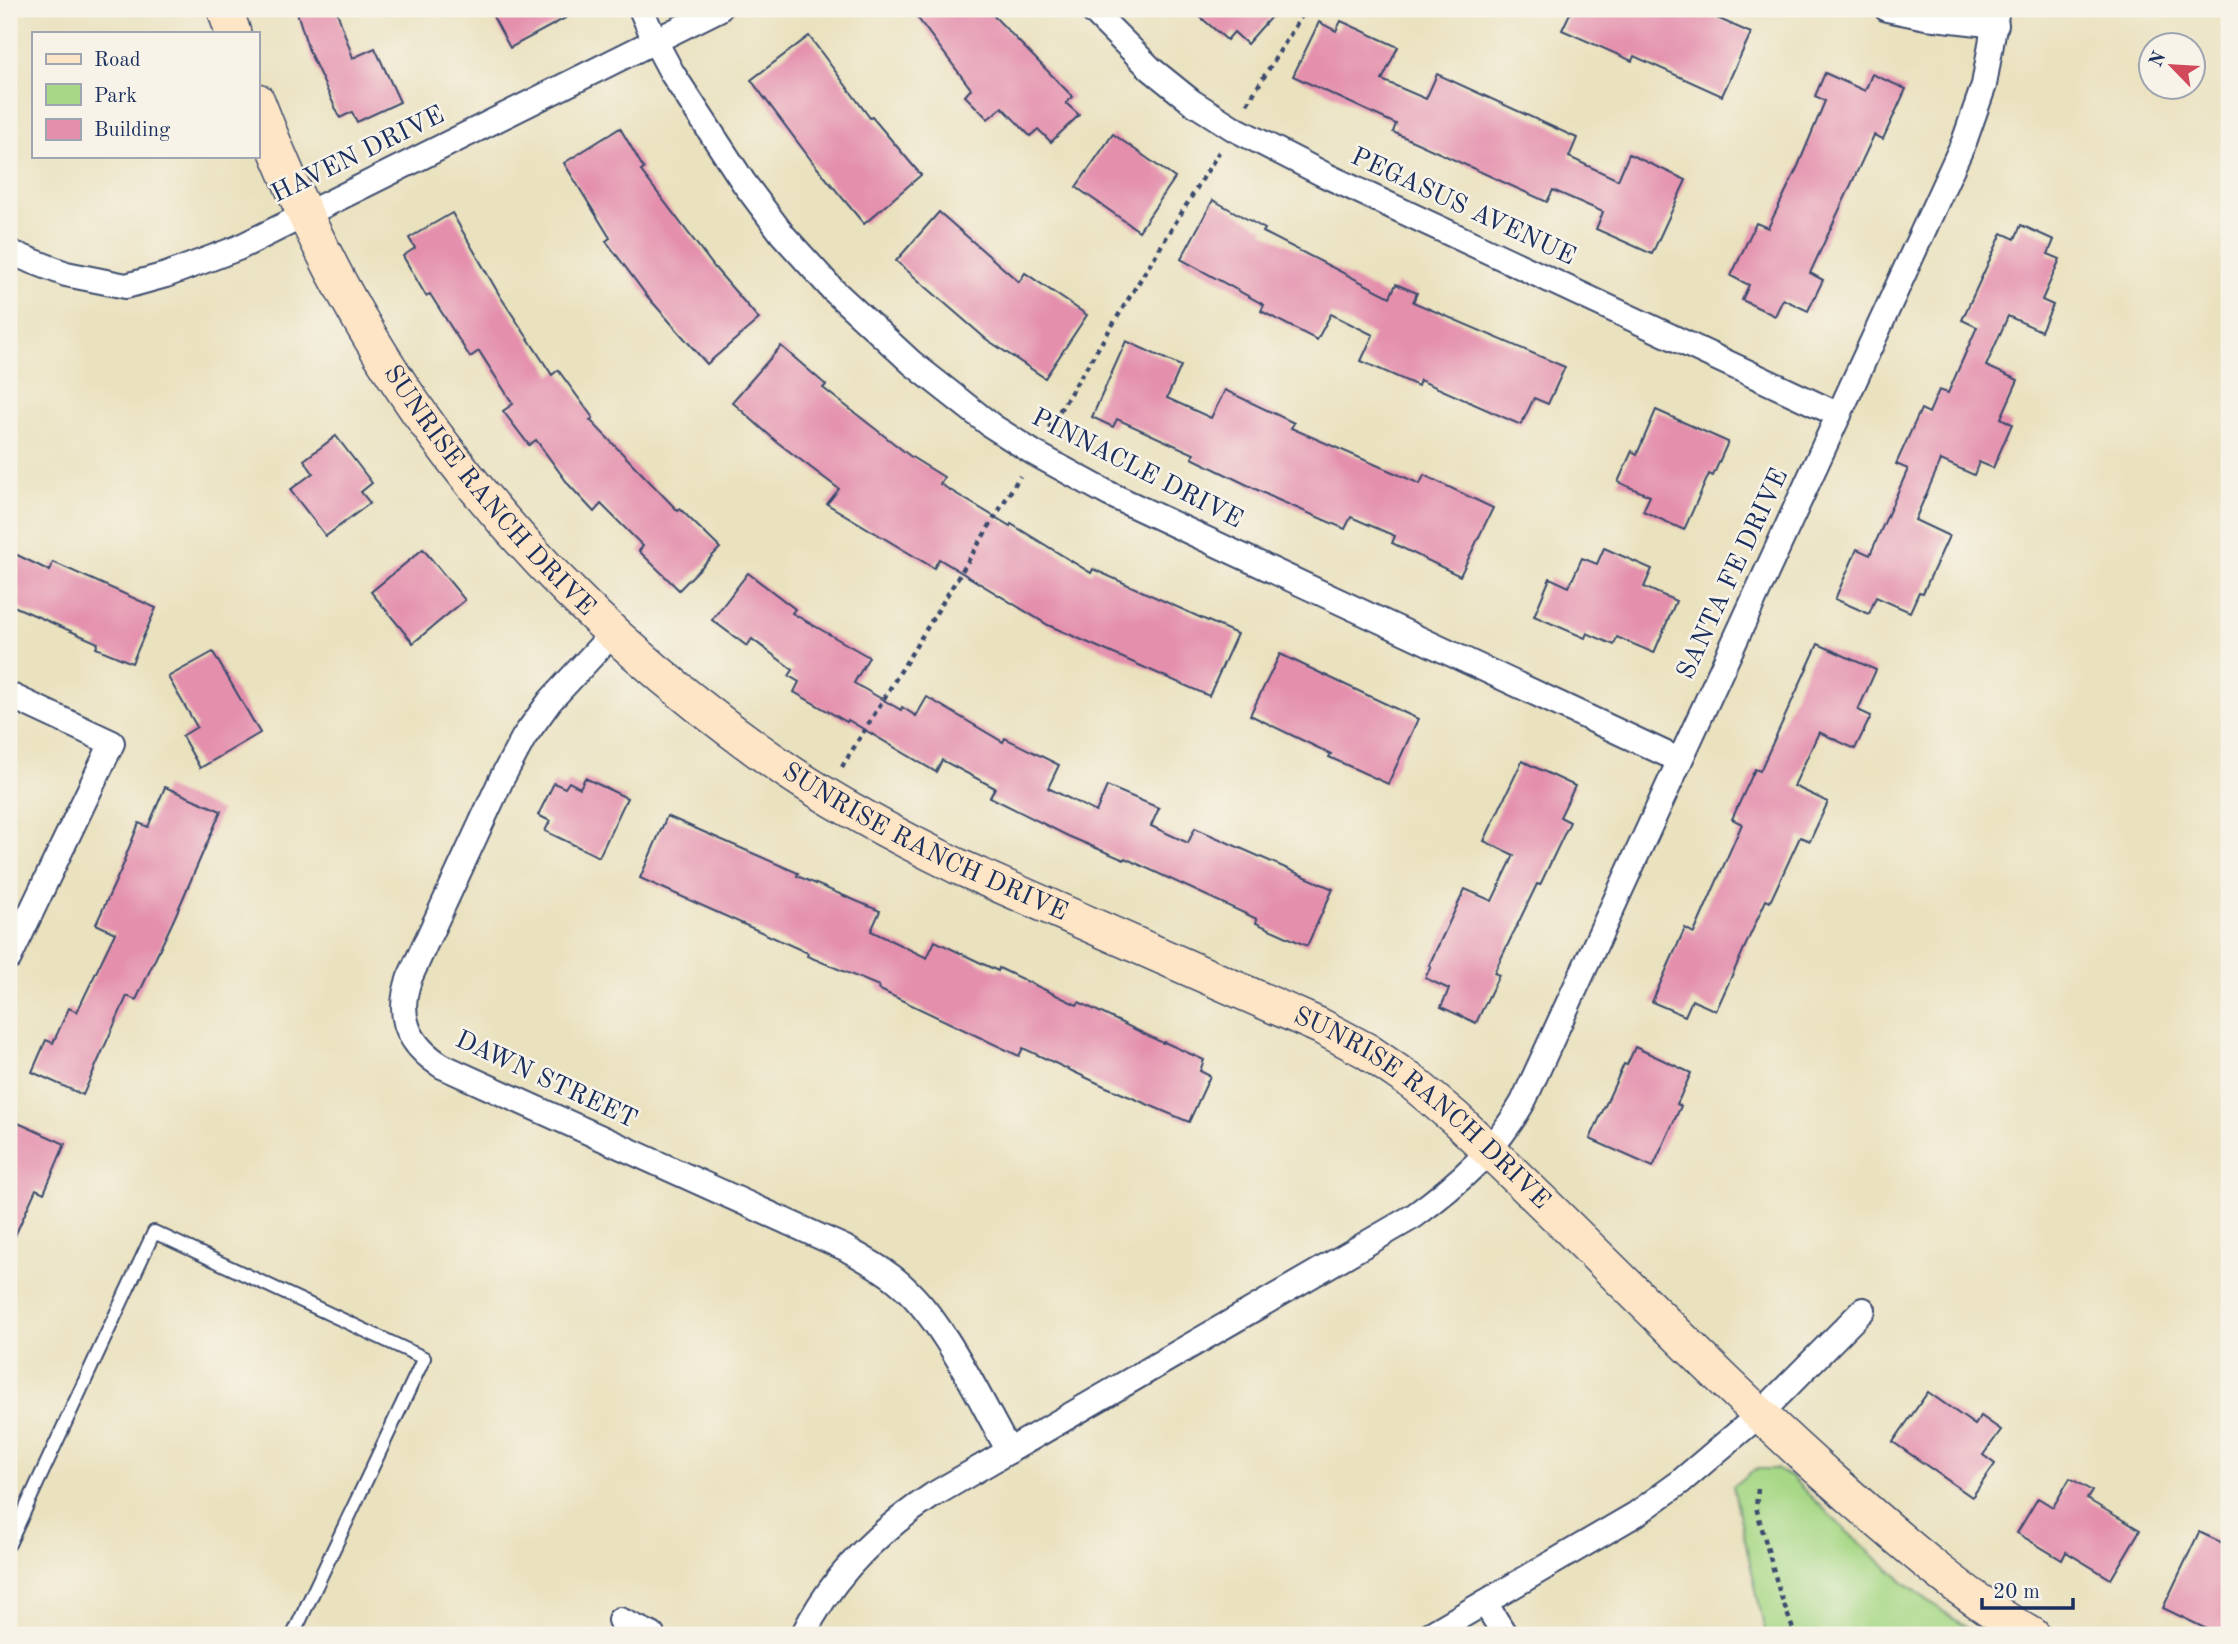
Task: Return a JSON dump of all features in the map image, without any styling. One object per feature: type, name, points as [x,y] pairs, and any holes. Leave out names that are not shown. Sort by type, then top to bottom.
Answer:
[{"type":"street","points":[[225,9],[233,32]]},
{"type":"street","name":"PINNACLE DRIVE","points":[[641,9],[654,41],[687,98],[783,235],[833,290],[912,363],[992,426],[1034,453],[1109,494],[1679,760]]},
{"type":"street","name":"HAVEN DRIVE","points":[[9,252],[66,274],[126,286],[166,275],[238,248],[719,9]]},
{"type":"street","name":"PEGASUS AVENUE","points":[[1091,9],[1151,69],[1192,102],[1233,128],[1325,175],[1839,415]]},
{"type":"street","points":[[1888,9],[1926,17],[1996,17]]},
{"type":"street","name":"SANTA FE DRIVE","points":[[803,1635],[832,1587],[855,1559],[905,1513],[1415,1216],[1440,1198],[1490,1151],[1512,1122],[1964,142],[1984,85],[1996,17]]},
{"type":"street","name":"SUNRISE RANCH DRIVE","points":[[259,106],[306,214],[345,292],[378,349],[453,459],[521,539],[613,633],[724,724],[789,771],[900,838],[957,866],[1287,1011],[1367,1051],[1412,1082],[1490,1151],[1759,1415],[1899,1540],[1982,1604],[2032,1635]]},
{"type":"street","name":"DAWN STREET","points":[[613,633],[550,701],[524,737],[502,778],[410,977],[404,1006],[410,1034],[423,1052],[442,1066],[845,1248],[872,1263],[896,1280],[920,1303],[940,1329],[1009,1451]]},
{"type":"street","points":[[9,695],[112,743],[9,958]]},
{"type":"street","points":[[1429,1635],[1636,1514],[1679,1483],[1759,1415],[1863,1310]]},
{"type":"street","points":[[1485,1602],[1504,1635]]},
{"type":"street","points":[[620,1620],[652,1635]]},
{"type":"lane","points":[[9,1544],[154,1232],[424,1358],[293,1635]]},
{"type":"path","points":[[1247,104],[1306,9]]},
{"type":"path","points":[[1049,428],[1219,151]]},
{"type":"path","points":[[841,768],[1020,476]]},
{"type":"path","points":[[1758,1489],[1756,1507],[1779,1590],[1795,1635]]},
{"type":"green space","points":[[1759,1469],[1776,1469],[1791,1477],[1857,1541],[1904,1581],[1979,1635],[1766,1635],[1733,1486]]},
{"type":"building","points":[[296,9],[336,9],[353,58],[375,48],[400,102],[357,122],[352,112],[340,118],[309,51]]},
{"type":"building","points":[[489,9],[582,9],[510,48]]},
{"type":"building","points":[[911,9],[987,9],[1073,97],[1066,103],[1079,115],[1051,142],[1038,129],[1030,136],[1002,107],[988,119],[965,96],[971,89]]},
{"type":"building","points":[[1191,9],[1278,9],[1247,44],[1234,32],[1227,40]]},
{"type":"building","points":[[1572,9],[1697,9],[1751,33],[1722,96],[1634,56],[1632,61],[1562,30]]},
{"type":"building","points":[[1341,21],[1398,47],[1382,80],[1426,99],[1437,74],[1577,138],[1569,157],[1618,180],[1629,154],[1686,180],[1652,254],[1596,229],[1603,212],[1553,190],[1547,202],[1393,132],[1396,124],[1293,76],[1319,22],[1336,31]]},
{"type":"building","points":[[809,36],[870,118],[872,117],[921,175],[864,224],[814,164],[751,80]]},
{"type":"building","points":[[1825,73],[1865,91],[1872,74],[1906,89],[1883,139],[1874,135],[1810,273],[1823,280],[1808,311],[1783,299],[1775,316],[1742,300],[1749,285],[1731,276],[1756,223],[1768,228],[1798,166],[1825,101],[1815,96]]},
{"type":"building","points":[[620,128],[644,169],[641,171],[715,268],[759,319],[707,364],[647,296],[606,241],[610,238],[564,163]]},
{"type":"building","points":[[1113,134],[1175,178],[1139,231],[1076,187]]},
{"type":"building","points":[[1213,200],[1265,229],[1263,232],[1390,297],[1396,284],[1417,293],[1413,302],[1565,367],[1548,404],[1534,398],[1521,425],[1420,380],[1418,386],[1361,361],[1373,335],[1331,314],[1317,340],[1261,311],[1264,305],[1181,259]]},
{"type":"building","points":[[939,212],[1019,282],[1025,273],[1087,315],[1045,378],[986,339],[896,261]]},
{"type":"building","points":[[452,213],[500,296],[552,375],[558,370],[593,418],[590,420],[678,511],[680,509],[720,548],[679,590],[639,551],[643,546],[601,504],[594,512],[569,485],[536,440],[529,445],[503,411],[513,404],[479,351],[470,357],[430,294],[426,296],[403,256],[415,248],[409,238]]},
{"type":"building","points":[[2021,225],[2054,240],[2048,254],[2060,259],[2042,300],[2053,305],[2041,331],[2008,316],[1986,366],[2018,380],[2001,418],[2012,424],[1993,468],[1979,462],[1974,475],[1941,460],[1915,520],[1949,536],[1923,593],[1919,592],[1910,612],[1876,597],[1869,614],[1835,599],[1857,549],[1870,555],[1908,469],[1896,464],[1921,409],[1929,413],[1939,390],[1948,393],[1977,327],[1962,320],[2002,233],[2015,239]]},
{"type":"building","points":[[1126,341],[1181,366],[1167,398],[1211,418],[1225,390],[1294,423],[1291,428],[1420,484],[1424,475],[1493,508],[1460,576],[1392,543],[1395,536],[1351,517],[1345,529],[1276,499],[1192,458],[1194,454],[1117,419],[1113,427],[1092,417]]},
{"type":"building","points":[[781,346],[826,385],[823,388],[910,456],[944,477],[940,484],[1091,573],[1093,569],[1237,634],[1209,696],[1048,625],[939,559],[934,568],[827,504],[839,489],[777,442],[732,402]]},
{"type":"building","points":[[1656,410],[1728,442],[1713,476],[1709,474],[1684,530],[1643,511],[1650,496],[1618,482],[1632,451],[1637,454]]},
{"type":"building","points":[[336,436],[372,483],[361,492],[370,503],[326,536],[290,490],[313,473],[304,460]]},
{"type":"building","points":[[1604,548],[1652,569],[1644,587],[1676,601],[1654,653],[1617,637],[1614,645],[1587,633],[1585,638],[1534,616],[1550,578],[1569,587],[1582,558],[1597,564]]},
{"type":"building","points":[[423,549],[465,600],[413,643],[371,592]]},
{"type":"building","points":[[9,551],[50,571],[53,562],[156,608],[132,663],[96,648],[98,643],[9,604]]},
{"type":"building","points":[[748,573],[795,609],[792,613],[869,657],[854,683],[901,710],[902,707],[916,716],[927,697],[1003,742],[1005,738],[1059,765],[1048,788],[1096,812],[1107,786],[1159,808],[1151,826],[1188,843],[1195,828],[1333,889],[1307,946],[1256,923],[1257,919],[1125,858],[1124,860],[1068,836],[990,797],[995,788],[942,760],[936,772],[848,720],[847,722],[794,692],[799,682],[789,676],[793,670],[752,639],[747,646],[712,620]]},
{"type":"building","points":[[1818,644],[1876,670],[1858,710],[1871,716],[1855,749],[1819,732],[1794,786],[1828,802],[1810,841],[1800,837],[1770,902],[1766,900],[1716,1011],[1692,1000],[1685,1016],[1652,1002],[1685,928],[1694,933],[1742,824],[1732,819],[1755,769],[1760,771]]},
{"type":"building","points":[[213,652],[260,733],[200,768],[182,736],[197,727],[168,677]]},
{"type":"building","points":[[1280,654],[1418,719],[1388,784],[1329,757],[1331,754],[1250,715]]},
{"type":"building","points":[[1522,761],[1575,786],[1560,817],[1570,822],[1494,973],[1499,975],[1476,1023],[1441,1007],[1449,989],[1425,978],[1465,889],[1492,901],[1514,855],[1484,841]]},
{"type":"building","points":[[585,778],[627,798],[599,857],[545,831],[550,821],[538,815],[554,783],[565,788],[569,782],[580,788]]},
{"type":"building","points":[[165,787],[221,811],[136,1000],[127,996],[83,1095],[32,1072],[46,1040],[53,1043],[69,1008],[77,1012],[115,933],[96,924],[139,823],[148,827]]},
{"type":"building","points":[[667,816],[880,911],[871,931],[927,958],[935,941],[1077,1005],[1079,1002],[1204,1060],[1200,1071],[1210,1076],[1189,1122],[1023,1048],[1019,1056],[878,989],[879,986],[807,956],[808,953],[640,878]]},
{"type":"building","points":[[1635,1047],[1691,1073],[1677,1104],[1681,1106],[1653,1167],[1590,1139],[1624,1064],[1627,1065]]},
{"type":"building","points":[[9,1119],[65,1144],[44,1193],[36,1189],[9,1249]]},
{"type":"building","points":[[1928,1392],[1975,1425],[1981,1416],[2001,1430],[1983,1455],[1995,1464],[1972,1497],[1893,1442]]},
{"type":"building","points":[[2070,1478],[2092,1491],[2087,1499],[2140,1530],[2111,1579],[2066,1552],[2062,1560],[2017,1533],[2038,1498],[2053,1507]]},
{"type":"building","points":[[2199,1532],[2229,1546],[2229,1635],[2219,1635],[2163,1608]]}]
